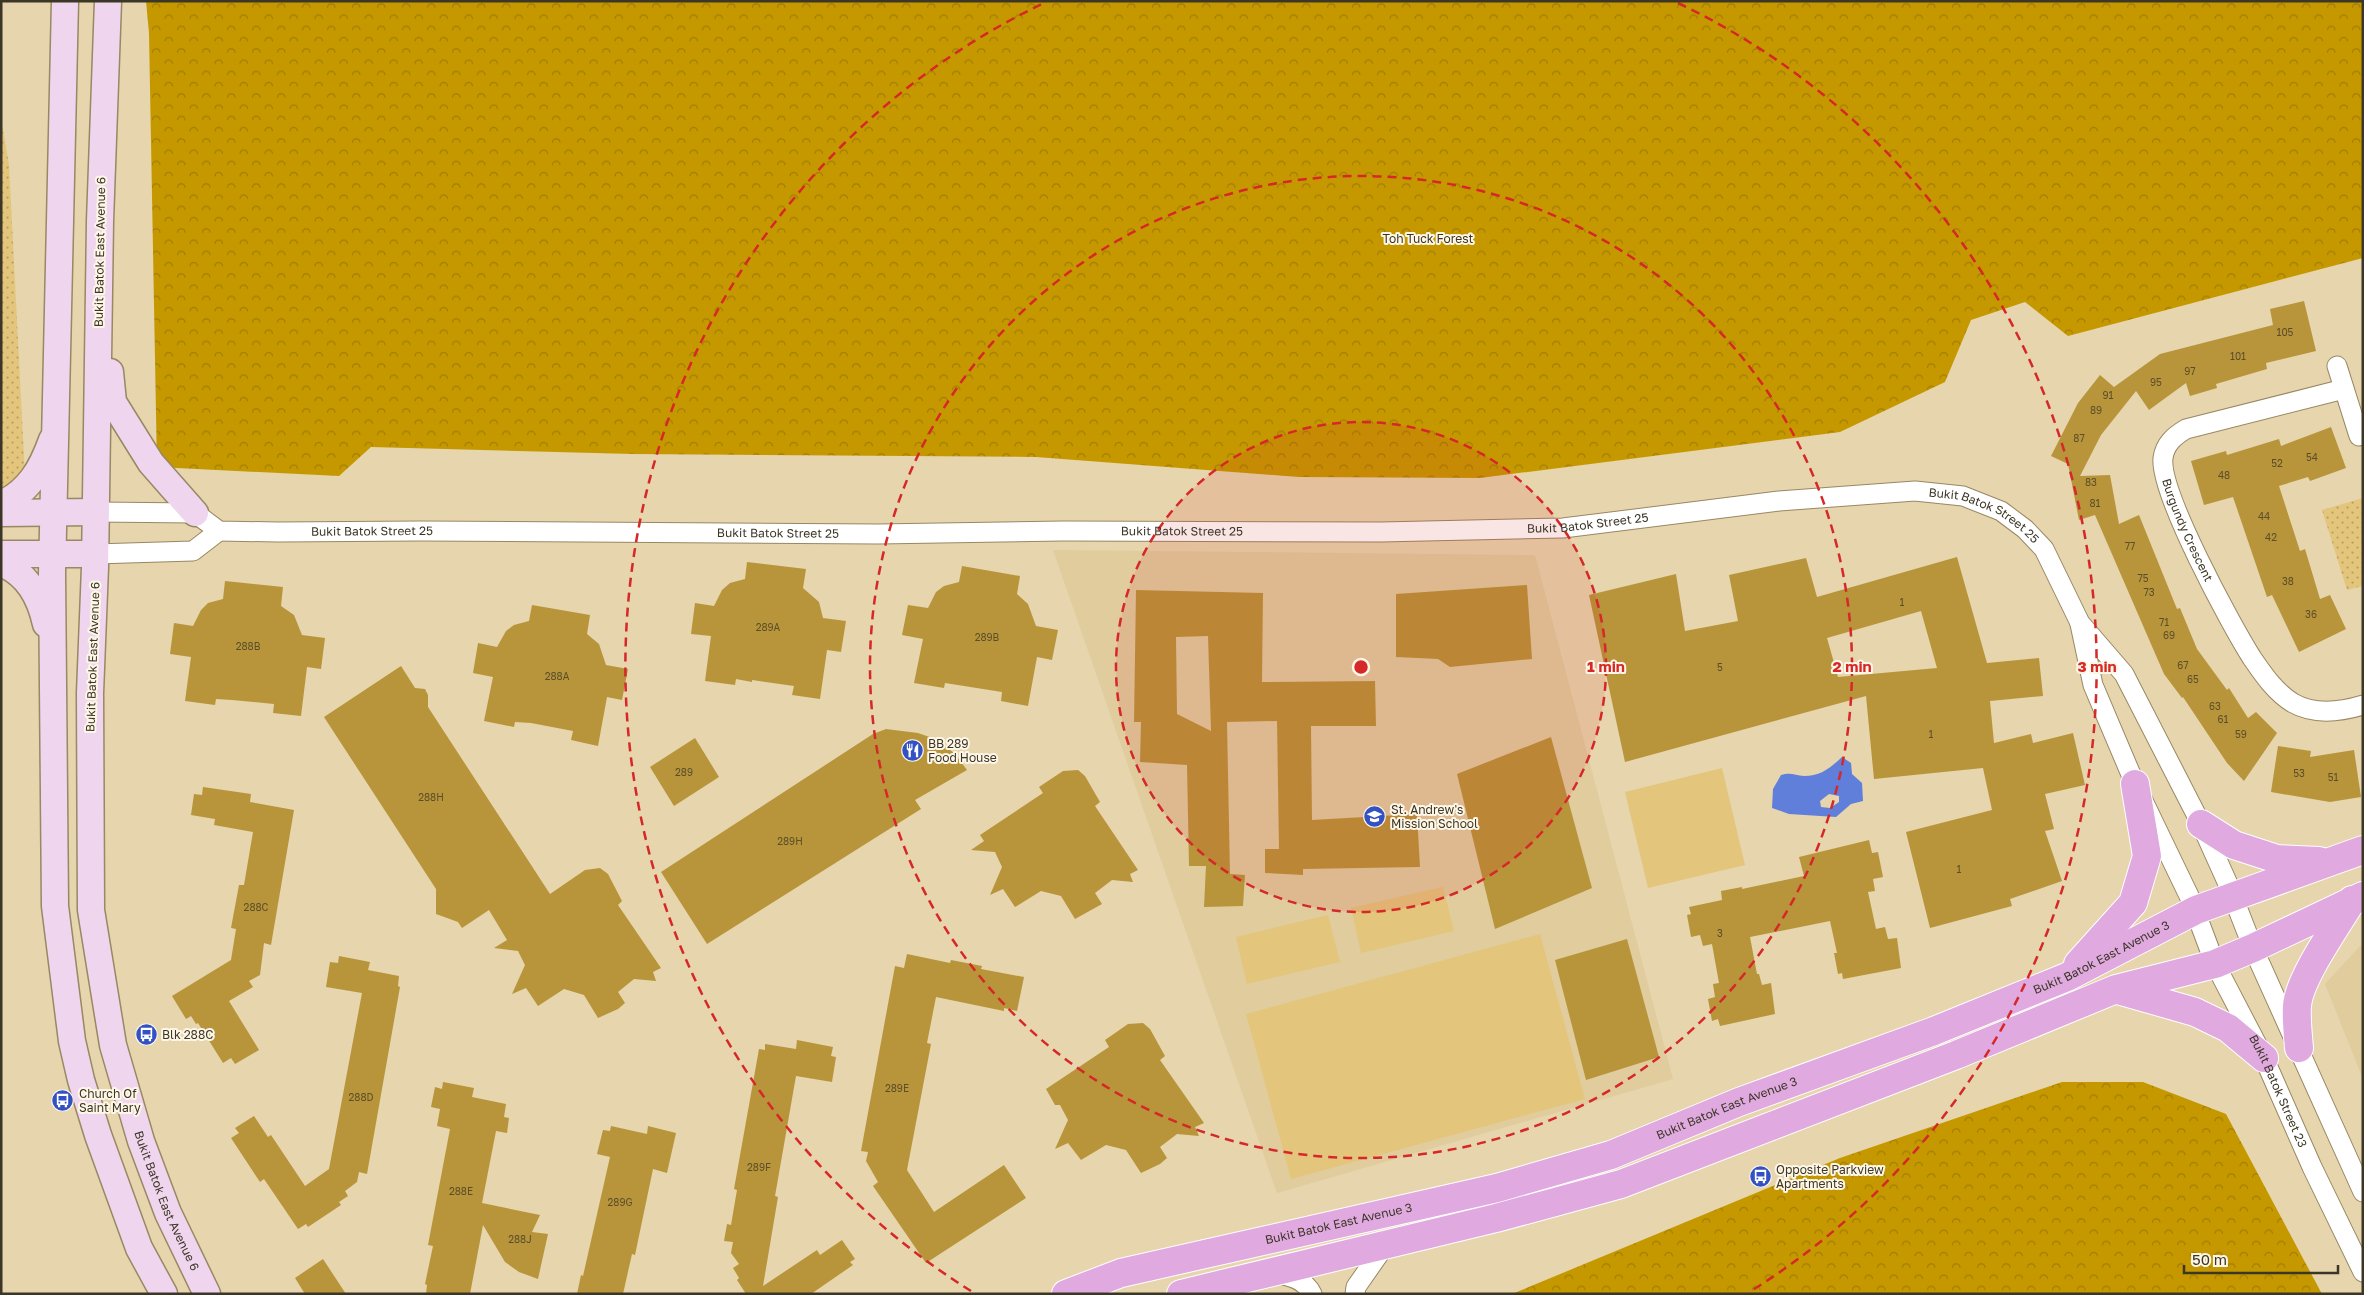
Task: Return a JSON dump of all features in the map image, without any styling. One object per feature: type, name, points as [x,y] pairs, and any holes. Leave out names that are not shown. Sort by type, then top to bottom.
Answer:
[{"type":"main road","points":[[65,1],[53,554],[52,649],[55,906],[72,1041],[98,1135],[139,1248],[164,1294]]},
{"type":"main road","name":"Bukit Batok East Avenue 6","points":[[108,1],[98,333],[96,554],[90,693],[91,910],[113,1045],[140,1141],[168,1213],[207,1294]]},
{"type":"main road","points":[[98,333],[106,341],[113,402],[151,463],[194,513]]},
{"type":"main road","points":[[1,504],[22,493],[40,468],[55,429]]},
{"type":"main road","points":[[1,513],[96,512]]},
{"type":"main road","points":[[1,554],[96,554]]},
{"type":"main road","points":[[1,563],[14,568],[31,586],[41,604],[52,649]]},
{"type":"main road","points":[[2067,977],[2133,903],[2147,856],[2135,784]]},
{"type":"main road","points":[[2201,824],[2234,845],[2277,859],[2336,862]]},
{"type":"main road","name":"Bukit Batok East Avenue 3","points":[[1066,1294],[1121,1273],[1497,1188],[1610,1155],[1739,1102],[1934,1031],[2067,977],[2196,910],[2336,862],[2363,850]]},
{"type":"main road","points":[[1181,1294],[1496,1218],[1621,1184],[1956,1055],[2116,989],[2215,964],[2253,948],[2357,898]]},
{"type":"main road","points":[[2299,1048],[2297,1004],[2310,970],[2357,898]]},
{"type":"main road","points":[[2116,989],[2194,1012],[2228,1028],[2264,1058]]},
{"type":"street","points":[[2337,366],[2359,436]]},
{"type":"street","name":"Burgundy Crescent","points":[[2344,389],[2186,429],[2172,439],[2166,447],[2163,470],[2172,501],[2219,599],[2252,657],[2273,686],[2288,700],[2306,709],[2339,710],[2363,705]]},
{"type":"street","name":"Bukit Batok Street 25","points":[[219,531],[878,534],[1063,531],[1381,532],[1564,528],[1779,501],[1915,492],[1964,496],[2001,511],[2025,529],[2044,549],[2080,623],[2093,685],[2135,784],[2196,910]]},
{"type":"street","points":[[96,512],[194,513],[219,531],[193,552],[96,554]]},
{"type":"street","name":"Bukit Batok Street 25","points":[[2080,623],[2124,674],[2201,824],[2233,896]]},
{"type":"street","points":[[2233,896],[2253,948],[2363,1192]]},
{"type":"street","name":"Bukit Batok Street 23","points":[[2196,910],[2215,964],[2264,1058],[2312,1167],[2363,1272]]},
{"type":"street","points":[[1355,1294],[1356,1287],[1386,1244]]},
{"type":"street","points":[[1269,1273],[1289,1275],[1306,1285],[1312,1294]]},
{"type":"shaded area","points":[[1,118],[9,165],[25,477],[1,498]]},
{"type":"shaded area","points":[[2363,498],[2363,586],[2347,590],[2322,510]]},
{"type":"shaded area","name":"St. Andrew's Mission School","points":[[1053,550],[1535,555],[1673,1079],[1277,1193]]},
{"type":"shaded area","points":[[1722,768],[1745,865],[1648,888],[1625,792]]},
{"type":"shaded area","points":[[1443,887],[1454,931],[1361,953],[1351,908]]},
{"type":"shaded area","points":[[1328,915],[1340,962],[1247,984],[1236,937]]},
{"type":"shaded area","points":[[1540,934],[1585,1099],[1291,1179],[1246,1014]]},
{"type":"shaded area","points":[[2363,943],[2363,1079],[2325,984]]},
{"type":"green space","name":"Toh Tuck Forest","points":[[146,1],[2363,1],[2363,258],[2068,336],[2025,302],[1971,320],[1945,382],[1840,432],[1480,478],[1299,477],[1036,457],[633,454],[371,447],[339,476],[157,467],[149,33]]},
{"type":"green space","points":[[2062,1082],[2143,1082],[2226,1114],[2322,1294],[1512,1294],[1840,1158]]},
{"type":"water","points":[[1842,757],[1851,763],[1852,774],[1862,783],[1863,801],[1851,804],[1836,817],[1789,814],[1772,808],[1773,789],[1781,775],[1815,775],[1825,771]],"holes":[[[1829,794],[1839,796],[1839,802],[1830,808],[1821,807],[1820,801]]]},
{"type":"building","points":[[2304,301],[2316,351],[2266,363],[2267,369],[2216,384],[2217,388],[2190,396],[2186,383],[2149,410],[2136,391],[2101,435],[2080,476],[2110,475],[2119,524],[2139,515],[2177,609],[2180,608],[2197,649],[2227,690],[2229,688],[2248,718],[2256,712],[2277,733],[2244,781],[2227,763],[2183,697],[2164,674],[2095,515],[2079,520],[2068,464],[2051,456],[2078,403],[2100,375],[2114,387],[2160,354],[2273,325],[2270,309]]},
{"type":"building","points":[[2331,427],[2346,468],[2310,481],[2308,477],[2279,486],[2300,551],[2305,549],[2320,599],[2330,595],[2346,629],[2299,652],[2272,595],[2267,597],[2233,497],[2204,505],[2191,461],[2226,451],[2227,455],[2279,439],[2281,446]]},
{"type":"building","points":[[1957,557],[1987,663],[2039,658],[2043,696],[1990,701],[1994,743],[2031,734],[2033,743],[2073,733],[2085,785],[2045,794],[2054,829],[2045,831],[2062,881],[2010,899],[2012,906],[1930,928],[1906,832],[1992,810],[1983,768],[1874,779],[1866,696],[1625,762],[1589,595],[1676,574],[1685,631],[1738,621],[1729,575],[1806,558],[1817,597]],"holes":[[[1921,611],[1937,668],[1838,677],[1827,638]]]},
{"type":"building","points":[[747,562],[806,569],[803,588],[819,602],[823,618],[846,621],[841,652],[827,650],[820,699],[792,695],[794,686],[736,679],[735,685],[705,681],[711,636],[691,634],[695,603],[714,606],[722,590],[730,583],[745,579]]},
{"type":"building","points":[[962,566],[1020,576],[1017,594],[1028,604],[1036,626],[1058,630],[1052,660],[1037,657],[1028,706],[1001,701],[1002,692],[945,683],[944,688],[914,683],[923,639],[902,635],[908,605],[928,608],[936,592],[944,586],[959,582]]},
{"type":"building","points":[[225,581],[283,587],[281,606],[294,615],[302,635],[325,638],[321,669],[307,667],[301,716],[273,713],[274,704],[216,699],[215,705],[185,701],[191,657],[170,654],[174,623],[193,626],[201,610],[208,603],[223,599]]},
{"type":"building","points":[[1527,585],[1532,659],[1450,667],[1438,659],[1396,657],[1396,594]]},
{"type":"building","points":[[1136,590],[1263,593],[1262,682],[1375,681],[1376,726],[1311,726],[1312,820],[1417,814],[1420,867],[1303,869],[1303,875],[1265,873],[1265,849],[1279,849],[1277,721],[1227,722],[1230,874],[1245,875],[1243,906],[1204,907],[1206,866],[1189,866],[1187,765],[1140,762],[1141,722],[1134,722]],"holes":[[[1208,636],[1211,731],[1177,714],[1176,637]]]},
{"type":"building","points":[[532,605],[590,615],[587,634],[599,644],[606,665],[628,669],[622,700],[607,697],[598,746],[571,740],[573,731],[531,723],[515,722],[514,727],[484,721],[493,677],[473,673],[478,643],[497,647],[506,631],[514,625],[529,621]]},
{"type":"building","points":[[401,666],[415,688],[425,689],[428,695],[428,707],[550,894],[585,870],[600,868],[608,874],[622,901],[618,905],[661,968],[653,972],[656,981],[634,979],[618,992],[625,1003],[618,1009],[598,1018],[584,995],[564,989],[538,1006],[526,988],[512,994],[525,965],[518,951],[494,948],[507,940],[489,910],[462,928],[458,922],[436,914],[436,889],[324,717]]},
{"type":"building","points":[[886,729],[918,733],[938,740],[955,754],[967,770],[915,800],[921,809],[707,944],[661,872],[873,734]]},
{"type":"building","points":[[1551,737],[1592,888],[1495,929],[1457,774]]},
{"type":"building","points":[[695,738],[719,777],[674,806],[650,767]]},
{"type":"building","points":[[2278,746],[2311,751],[2310,757],[2354,750],[2361,797],[2330,802],[2271,792]]},
{"type":"building","points":[[1078,770],[1085,776],[1100,802],[1095,806],[1138,870],[1130,874],[1133,882],[1112,880],[1095,893],[1102,904],[1075,919],[1061,896],[1041,891],[1015,907],[1003,889],[990,895],[1002,867],[995,852],[971,850],[984,841],[980,835],[1043,793],[1039,787],[1063,771]]},
{"type":"building","points":[[203,787],[251,794],[250,802],[294,810],[271,945],[264,943],[260,975],[249,981],[253,987],[229,1001],[259,1050],[235,1064],[231,1058],[223,1063],[198,1023],[196,1024],[191,1016],[186,1019],[172,996],[231,960],[236,929],[231,928],[239,885],[244,885],[253,832],[214,825],[215,819],[191,815],[194,794],[202,795]]},
{"type":"building","points":[[1869,840],[1872,853],[1878,852],[1883,877],[1873,879],[1875,891],[1868,892],[1876,929],[1885,927],[1888,939],[1897,938],[1901,968],[1843,979],[1842,973],[1838,974],[1834,953],[1837,953],[1830,921],[1750,937],[1757,974],[1759,974],[1762,985],[1771,983],[1775,1014],[1720,1026],[1718,1019],[1712,1021],[1708,999],[1715,997],[1713,984],[1719,983],[1712,944],[1703,946],[1700,935],[1691,937],[1687,915],[1691,914],[1689,907],[1722,900],[1721,891],[1742,887],[1742,889],[1804,876],[1799,857]]},
{"type":"building","points":[[1627,939],[1659,1057],[1586,1080],[1555,960]]},
{"type":"building","points":[[907,954],[950,963],[951,960],[982,966],[981,969],[1024,977],[1017,1011],[1004,1008],[1004,1011],[936,997],[927,1043],[931,1044],[907,1170],[934,1212],[1004,1165],[1026,1198],[926,1263],[873,1186],[878,1182],[866,1161],[868,1152],[861,1151],[895,966],[904,968]]},
{"type":"building","points":[[339,956],[370,962],[368,970],[399,976],[398,986],[400,987],[367,1174],[359,1172],[357,1182],[345,1191],[348,1196],[339,1202],[341,1205],[308,1227],[306,1224],[298,1229],[264,1179],[260,1182],[231,1138],[239,1133],[235,1128],[254,1116],[268,1137],[271,1135],[305,1186],[329,1169],[362,993],[326,987],[330,962],[338,963]]},
{"type":"building","points":[[1143,1023],[1150,1029],[1165,1056],[1160,1060],[1204,1123],[1195,1127],[1199,1136],[1177,1134],[1160,1147],[1167,1158],[1160,1164],[1141,1173],[1126,1150],[1106,1145],[1081,1160],[1068,1143],[1055,1149],[1068,1120],[1060,1105],[1055,1105],[1046,1089],[1109,1047],[1105,1040],[1128,1024]]},
{"type":"building","points":[[797,1040],[833,1047],[831,1056],[836,1057],[832,1082],[796,1076],[775,1196],[778,1197],[763,1286],[817,1250],[820,1255],[842,1240],[855,1259],[850,1262],[853,1265],[811,1294],[746,1294],[737,1280],[739,1278],[733,1268],[739,1264],[731,1253],[733,1242],[724,1241],[727,1224],[731,1225],[737,1190],[734,1189],[759,1049],[765,1050],[765,1044],[796,1049]]},
{"type":"building","points":[[443,1082],[474,1088],[472,1097],[506,1104],[504,1117],[509,1118],[507,1133],[496,1131],[482,1203],[540,1215],[532,1232],[548,1234],[538,1279],[519,1272],[505,1262],[483,1225],[470,1294],[426,1294],[427,1285],[425,1284],[433,1246],[428,1245],[450,1129],[437,1126],[440,1109],[431,1107],[435,1087],[442,1089]]},
{"type":"building","points":[[611,1126],[647,1134],[648,1126],[676,1133],[667,1173],[653,1169],[635,1255],[632,1254],[623,1294],[577,1294],[581,1275],[583,1276],[610,1157],[597,1154],[603,1130],[610,1131]]},
{"type":"building","points":[[323,1259],[346,1294],[305,1294],[295,1278]]},
{"type":"place","name":"BB 289 Food House","points":[[912,751]]},
{"type":"place","name":"St. Andrew's Mission School","points":[[1375,817]]},
{"type":"place","name":"Blk 288C","points":[[146,1035]]},
{"type":"place","name":"Church Of Saint Mary","points":[[63,1101]]},
{"type":"place","name":"Opposite Parkview Apartments","points":[[1760,1177]]}]
